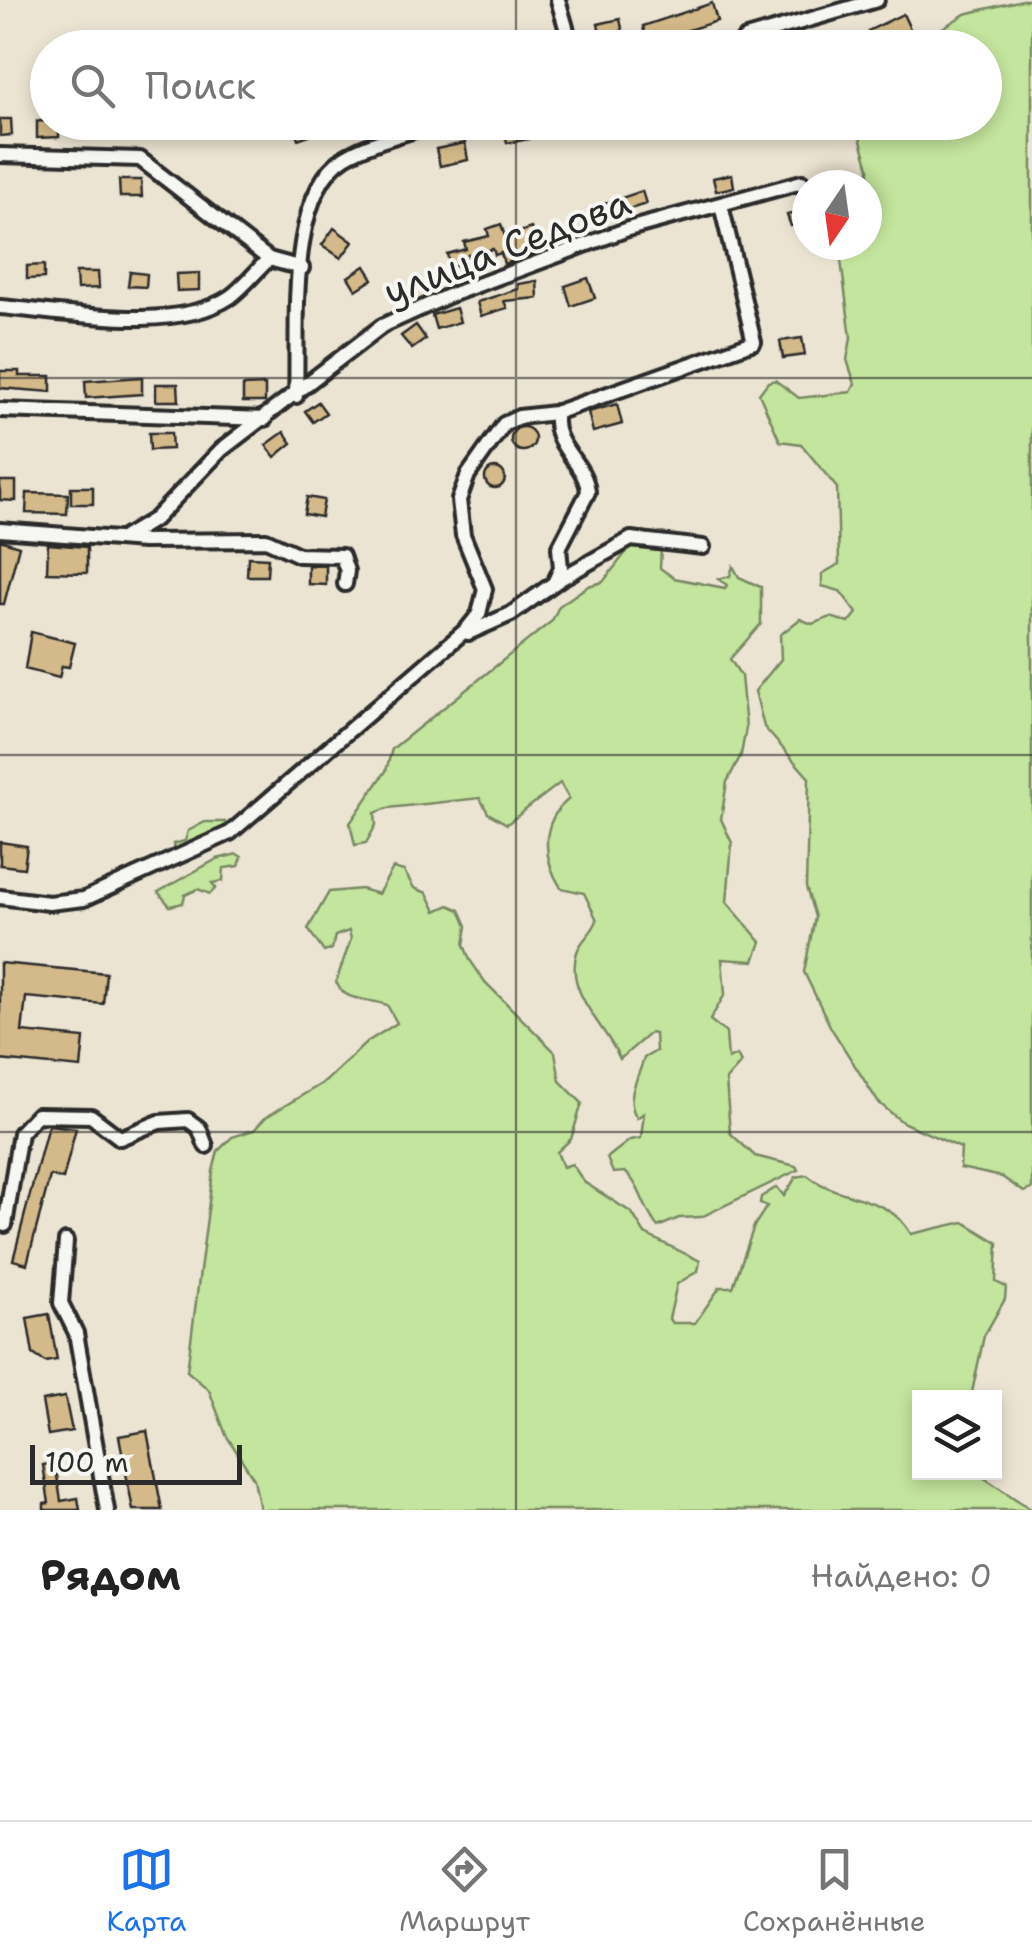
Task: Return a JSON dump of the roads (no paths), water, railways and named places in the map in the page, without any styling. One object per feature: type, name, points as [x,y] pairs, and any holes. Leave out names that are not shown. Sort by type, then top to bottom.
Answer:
[{"type":"street","points":[[558,0],[567,30]]},
{"type":"street","points":[[774,30],[877,0]]},
{"type":"street","points":[[296,396],[300,236],[310,199],[320,181],[345,157],[391,140]]},
{"type":"street","points":[[0,156],[140,159],[269,259],[302,268]]},
{"type":"street","name":"улица Седова","points":[[126,537],[154,519],[204,465],[382,326],[448,296],[628,229],[792,185]]},
{"type":"street","points":[[0,896],[49,903],[84,899],[230,834],[474,621],[485,592],[483,575],[460,522],[459,500],[468,475],[508,421],[557,412],[754,342],[721,205]]},
{"type":"street","points":[[0,307],[166,316],[208,308],[232,296],[269,259]]},
{"type":"street","points":[[0,410],[265,419]]},
{"type":"street","points":[[554,583],[561,568],[559,548],[588,492],[585,475],[556,429],[557,412]]},
{"type":"street","points":[[0,530],[266,540],[299,555],[338,554],[347,568],[345,584]]},
{"type":"street","points":[[449,644],[511,614],[554,583],[637,538],[703,546]]},
{"type":"street","points":[[5,1225],[18,1141],[24,1125],[37,1116],[95,1117],[117,1138],[158,1122],[188,1120],[199,1128],[206,1146]]},
{"type":"street","points":[[66,1241],[61,1303],[76,1333],[107,1510]]}]
